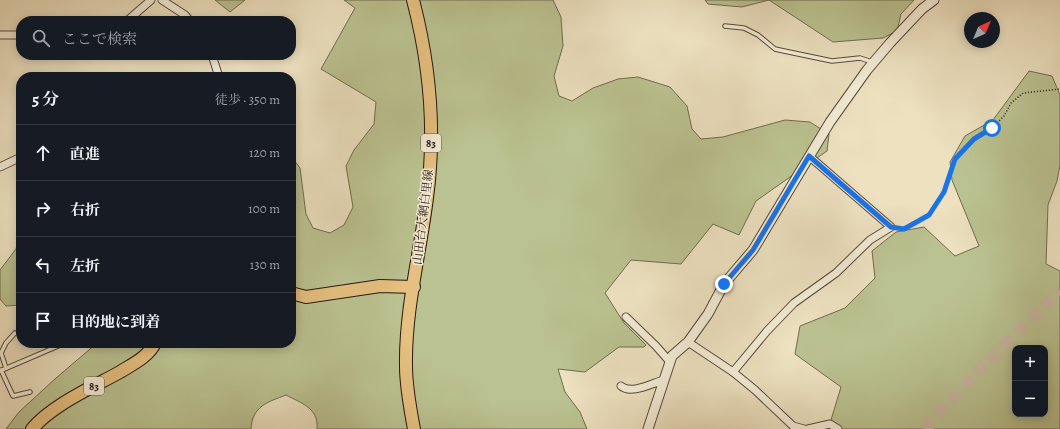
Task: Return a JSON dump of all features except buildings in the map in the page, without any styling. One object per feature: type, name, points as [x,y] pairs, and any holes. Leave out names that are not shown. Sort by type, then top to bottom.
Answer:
[{"type":"main road","name":"山田台大網白里線","points":[[413,0],[425,56],[429,84],[431,129],[428,197],[414,287]]},
{"type":"main road","points":[[296,294],[306,297],[380,286],[414,287]]},
{"type":"main road","name":"83","points":[[414,287],[407,330],[406,367],[408,401],[414,429]]},
{"type":"main road","name":"83","points":[[32,429],[37,423],[58,407],[137,361],[151,351],[152,348]]},
{"type":"street","points":[[133,16],[151,0]]},
{"type":"street","points":[[162,0],[186,16]]},
{"type":"street","points":[[648,429],[672,356],[688,342],[708,314],[724,284],[753,250],[830,122],[873,63],[922,9],[934,0]]},
{"type":"street","points":[[0,35],[16,35]]},
{"type":"street","points":[[214,60],[217,72]]},
{"type":"street","points":[[733,372],[766,330],[794,303],[836,273],[870,240],[891,227],[809,156]]},
{"type":"street","points":[[0,167],[16,159]]},
{"type":"street","points":[[626,317],[670,362]]},
{"type":"street","points":[[688,342],[733,372],[793,426],[804,429]]},
{"type":"street","points":[[621,386],[624,388],[635,389],[664,380]]},
{"type":"street","points":[[808,429],[830,424],[838,429]]},
{"type":"lane","points":[[725,26],[744,28],[758,35],[775,49],[832,61],[860,58],[873,63]]},
{"type":"lane","points":[[6,368],[0,353],[15,333]]},
{"type":"lane","points":[[30,392],[13,396],[0,370],[53,348]]},
{"type":"path","points":[[891,227],[904,229],[929,215],[944,192],[955,159],[974,139],[992,128],[1004,116],[1011,103],[1023,93],[1039,90],[1060,89]]},
{"type":"green space","points":[[215,0],[245,0],[230,12]]},
{"type":"green space","points":[[344,0],[553,0],[561,17],[563,46],[554,76],[559,96],[572,101],[593,88],[618,79],[638,77],[670,87],[687,106],[692,129],[701,139],[723,137],[785,120],[810,122],[829,134],[827,151],[756,201],[739,235],[713,224],[681,264],[631,260],[605,293],[624,323],[646,345],[644,347],[619,347],[585,372],[558,369],[565,392],[580,412],[587,429],[317,429],[317,422],[312,411],[308,407],[286,395],[262,406],[254,415],[251,429],[6,429],[19,412],[91,348],[296,348],[296,163],[300,168],[306,214],[313,228],[330,233],[344,225],[353,207],[346,166],[354,150],[374,124],[376,102],[321,69],[355,8]]},
{"type":"green space","points":[[705,0],[769,0],[742,7],[708,4]]},
{"type":"green space","points":[[769,0],[914,0],[901,14],[897,31],[883,38],[833,42]]},
{"type":"green space","points":[[1029,71],[1052,76],[1060,95],[1060,165],[1057,181],[1048,205],[1046,264],[1060,271],[1060,429],[826,429],[831,420],[841,387],[795,354],[800,326],[845,308],[875,278],[872,251],[896,232],[924,227],[955,256],[979,246],[952,180],[950,162],[965,136],[993,120]]},
{"type":"green space","points":[[16,249],[16,305],[6,306],[0,299],[0,270]]},
{"type":"tunnel","points":[[924,429],[980,369],[1060,291]]},
{"type":"route","points":[[724,284],[753,250],[809,156],[891,227],[904,229],[929,215],[944,192],[955,159],[974,139],[992,128]]}]
